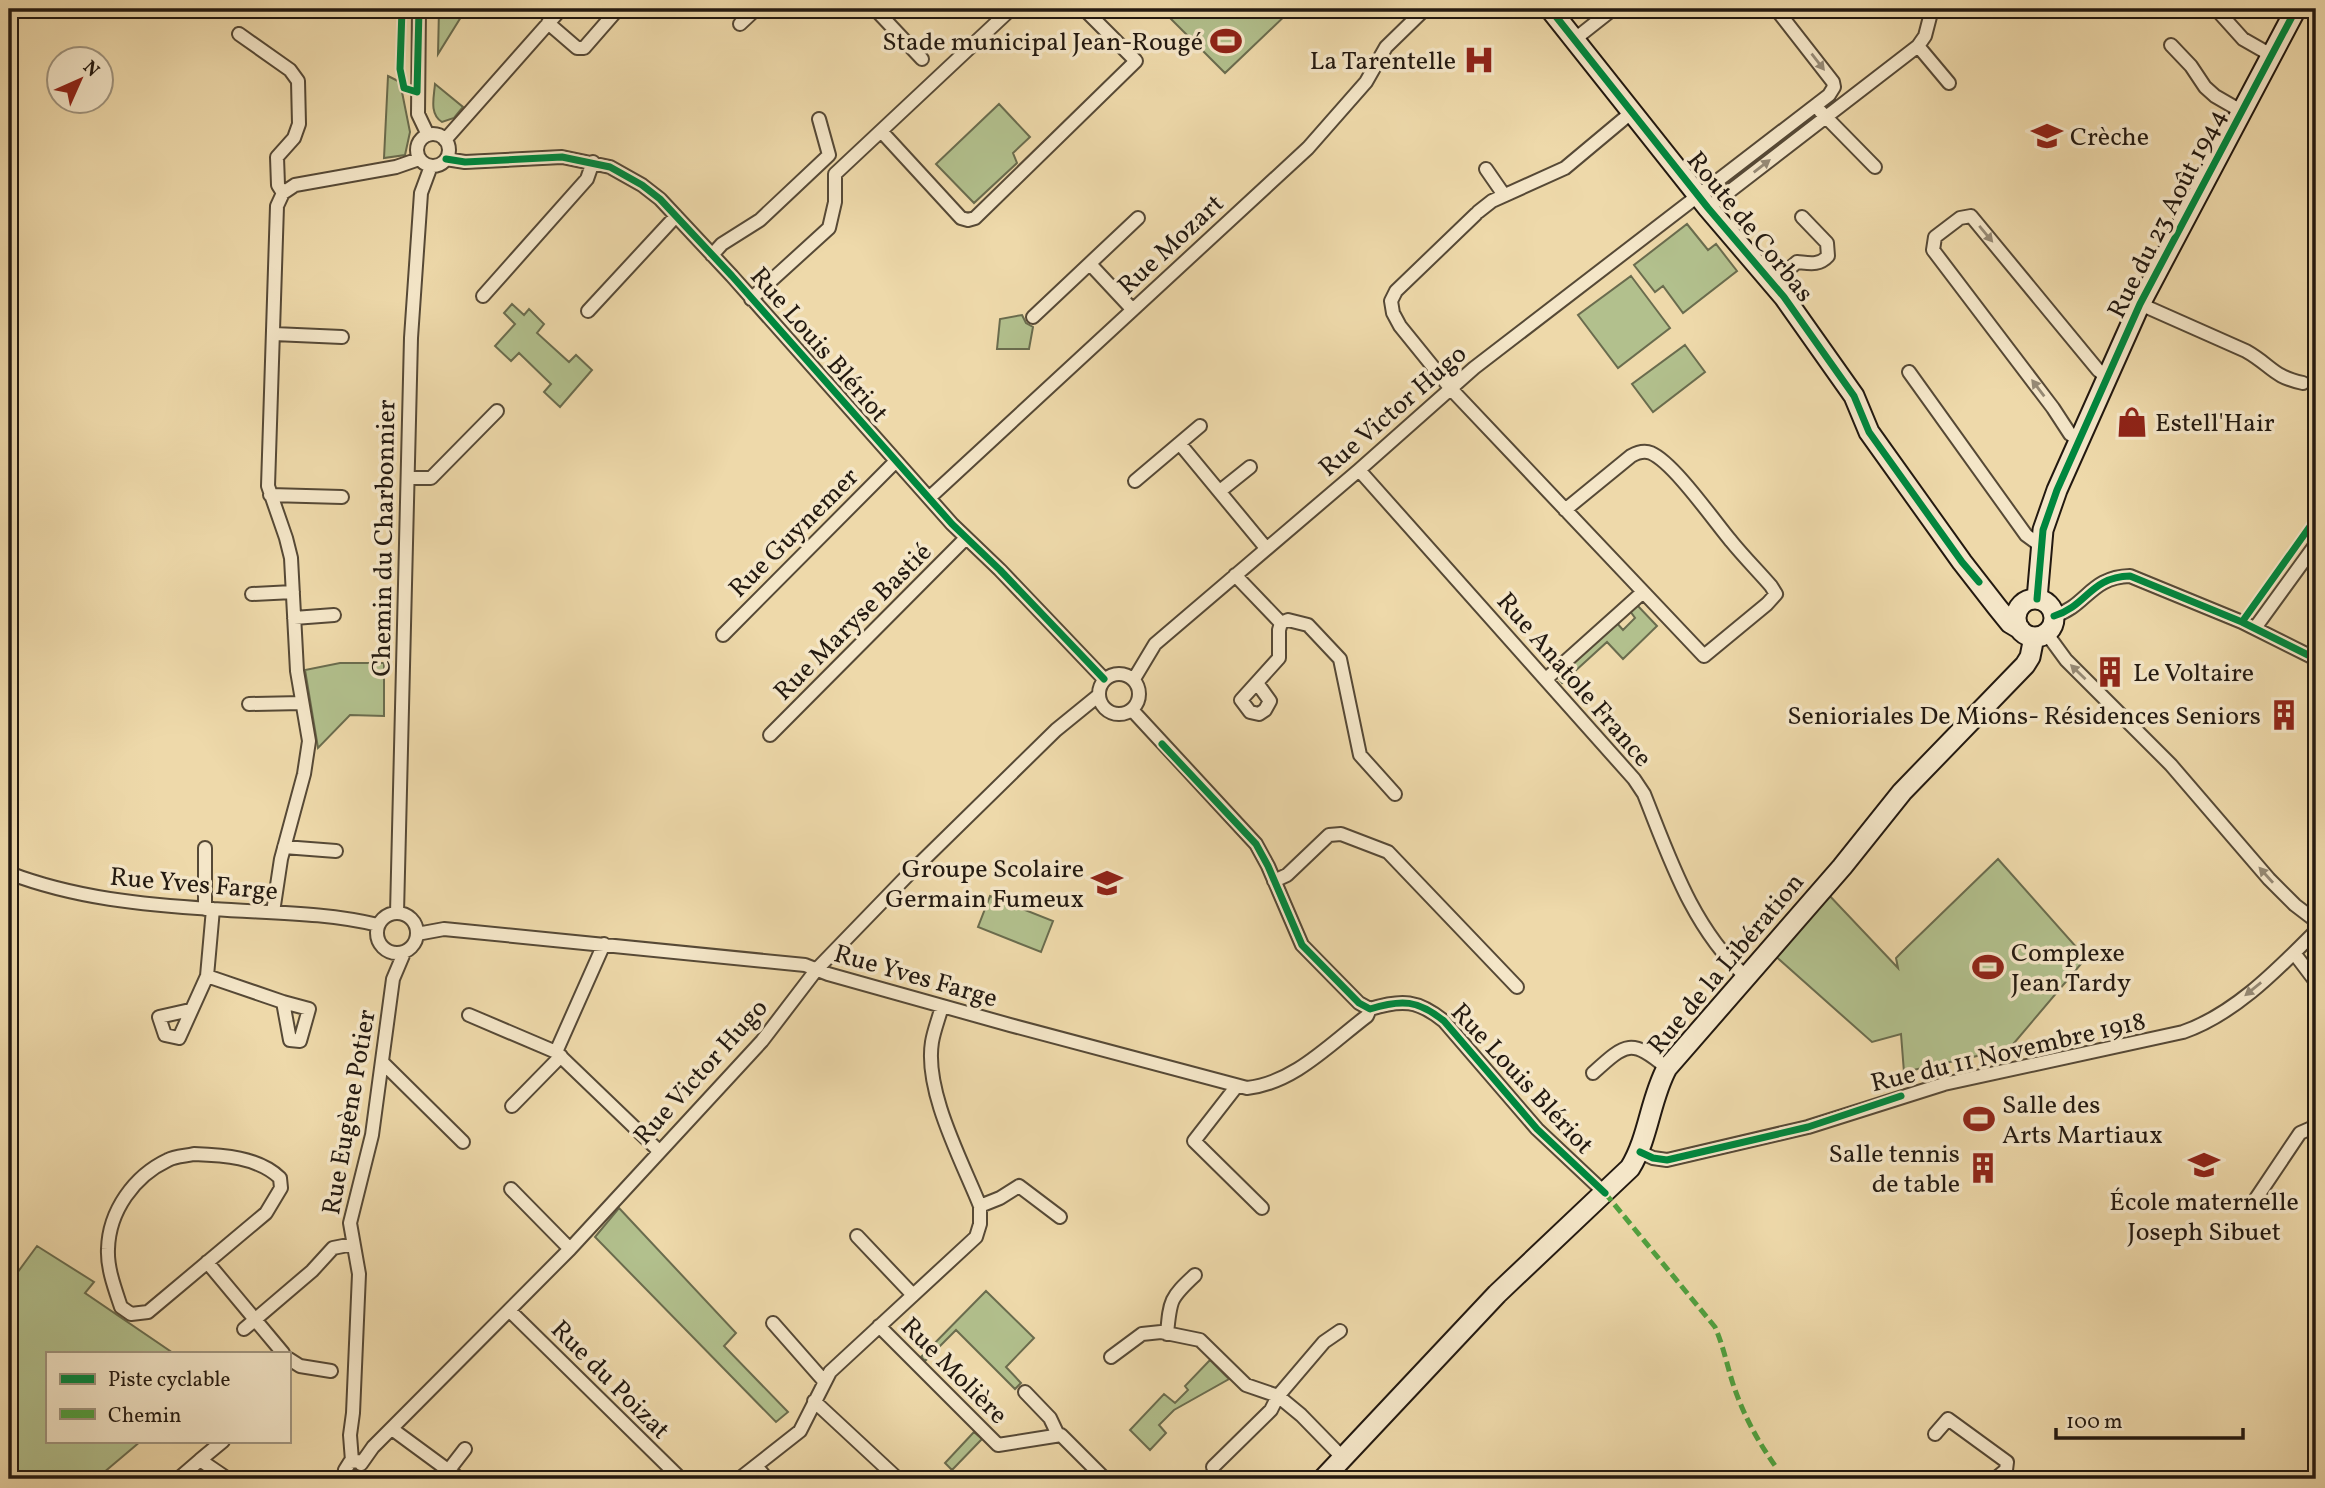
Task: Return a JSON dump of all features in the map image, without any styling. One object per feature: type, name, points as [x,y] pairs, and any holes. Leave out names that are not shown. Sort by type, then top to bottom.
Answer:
[{"type":"main road","name":"Route de Corbas","points":[[1550,9],[1773,284],[1854,396],[1869,432],[1997,607],[2010,623],[2039,629]]},
{"type":"main road","name":"Rue du 23 Août 1944","points":[[2029,602],[2046,518],[2140,304],[2295,9]]},
{"type":"main road","name":"Route de Corbas","points":[[1979,582],[2001,600],[2029,602]]},
{"type":"main road","name":"Rue de la Libération","points":[[1323,1479],[1497,1294],[1630,1168],[1640,1152],[1667,1068],[1842,867],[1902,792],[2025,665],[2039,629],[2017,614],[2029,602]]},
{"type":"main road","points":[[2029,602],[2048,604],[2039,629]]},
{"type":"street","points":[[419,9],[418,114],[428,135]]},
{"type":"street","points":[[445,140],[561,9]]},
{"type":"street","points":[[548,23],[577,48],[584,48],[618,9]]},
{"type":"street","points":[[740,24],[756,9]]},
{"type":"street","points":[[876,9],[922,59]]},
{"type":"street","points":[[751,299],[829,228],[835,202],[835,174],[1011,9]]},
{"type":"street","points":[[881,131],[961,218],[975,218],[1136,61],[1084,9]]},
{"type":"street","name":"Rue Mozart","points":[[929,498],[1308,148],[1366,82],[1385,47],[1425,9]]},
{"type":"street","points":[[1575,39],[1613,9]]},
{"type":"street","points":[[1704,202],[1832,91],[1833,82],[1776,9]]},
{"type":"street","points":[[1704,202],[1825,117],[1918,46],[1925,36],[1932,9]]},
{"type":"street","points":[[2217,9],[2243,39],[2271,55]]},
{"type":"street","points":[[239,34],[290,70],[298,81],[299,124],[294,138],[277,157],[278,186],[283,193]]},
{"type":"street","points":[[2171,45],[2191,66],[2205,87],[2241,111]]},
{"type":"street","points":[[1918,46],[1949,83]]},
{"type":"street","points":[[1815,105],[1875,167]]},
{"type":"street","points":[[1564,510],[1631,456],[1642,451],[1648,452],[1661,460],[1701,503],[1776,594],[1704,656],[1564,510],[1451,389],[1400,326],[1393,313],[1391,301],[1404,281],[1477,213],[1492,201],[1565,168],[1632,112]]},
{"type":"street","points":[[712,255],[722,244],[760,220],[829,155],[819,119]]},
{"type":"street","points":[[272,912],[309,741],[297,671],[289,548],[268,486],[277,206],[283,193],[295,185],[396,167],[419,159],[431,166],[440,165],[446,159],[449,149],[445,140],[437,135],[428,135],[418,145],[419,159]]},
{"type":"street","name":"Rue Louis Blériot","points":[[446,159],[465,162],[562,157],[593,162],[610,167],[660,199],[929,498],[1104,679]]},
{"type":"street","points":[[483,296],[587,179],[593,162]]},
{"type":"street","name":"Chemin du Charbonnier","points":[[397,913],[411,338],[421,193],[431,166]]},
{"type":"street","points":[[1486,169],[1504,195]]},
{"type":"street","name":"Rue Victor Hugo","points":[[1134,679],[1155,644],[1451,389],[1527,326],[1704,202]]},
{"type":"street","points":[[588,311],[676,216]]},
{"type":"street","points":[[2080,440],[2070,434],[1933,250],[1936,237],[1960,218],[1971,216],[2098,370],[2108,378]]},
{"type":"street","points":[[1773,284],[1797,262],[1817,264],[1828,256],[1826,243],[1802,217]]},
{"type":"street","points":[[1033,317],[1138,218]]},
{"type":"street","points":[[1090,264],[1132,309]]},
{"type":"street","points":[[2140,304],[2246,351],[2259,358],[2281,378],[2302,383]]},
{"type":"street","points":[[274,334],[342,337]]},
{"type":"street","points":[[1909,372],[2026,536],[2041,546]]},
{"type":"street","points":[[408,478],[431,478],[497,411]]},
{"type":"street","points":[[1135,481],[1200,426]]},
{"type":"street","points":[[1180,444],[1266,548]]},
{"type":"street","name":"Rue Guynemer","points":[[723,635],[896,461]]},
{"type":"street","points":[[1220,491],[1250,467]]},
{"type":"street","name":"Rue Anatole France","points":[[1359,470],[1634,779],[1644,794],[1694,912],[1708,933],[1745,976]]},
{"type":"street","points":[[270,495],[342,497]]},
{"type":"street","name":"Rue Maryse Bastié","points":[[770,735],[966,538]]},
{"type":"street","points":[[2255,628],[2316,544]]},
{"type":"street","points":[[1235,575],[1281,622]]},
{"type":"street","points":[[2316,659],[2255,628],[2130,576],[2105,581],[2091,590],[2072,609],[2039,629],[2066,660],[2136,727],[2269,878],[2295,905],[2316,921]]},
{"type":"street","points":[[252,594],[293,592]]},
{"type":"street","points":[[1546,678],[1643,592]]},
{"type":"street","points":[[294,618],[334,615]]},
{"type":"street","points":[[1281,622],[1288,620],[1308,625],[1340,659],[1360,755],[1395,794]]},
{"type":"street","points":[[1257,683],[1279,658],[1281,622]]},
{"type":"street","points":[[1124,673],[1134,679],[1139,686],[1140,695],[1132,710],[1115,714],[1107,710],[1099,695],[1104,679],[1124,673]]},
{"type":"street","name":"Rue Victor Hugo","points":[[356,1462],[570,1249],[762,1041],[817,970],[1056,730],[1099,695]]},
{"type":"street","points":[[249,704],[302,703]]},
{"type":"street","points":[[1077,713],[1107,710]]},
{"type":"street","points":[[1132,710],[1256,844],[1275,880],[1302,945],[1359,1003],[1370,1009]]},
{"type":"street","points":[[1275,880],[1287,875],[1329,835],[1341,834],[1388,852],[1517,987]]},
{"type":"street","points":[[190,1010],[207,976],[209,909],[205,848]]},
{"type":"street","points":[[284,848],[337,851]]},
{"type":"street","name":"Rue Yves Farge","points":[[9,873],[40,885],[84,896],[209,909],[272,912],[378,925]]},
{"type":"street","points":[[397,913],[414,922],[417,934],[414,946],[397,954],[385,950],[377,936],[378,925],[386,916],[397,913]]},
{"type":"street","name":"Rue Yves Farge","points":[[417,934],[444,929],[805,965],[942,1006],[1236,1087],[1261,1087],[1293,1073],[1367,1016],[1370,1009]]},
{"type":"street","name":"Rue du 11 Novembre 1918","points":[[1640,1152],[1667,1160],[1808,1126],[1944,1084],[2183,1032],[2209,1021],[2251,992],[2316,931]]},
{"type":"street","points":[[512,1106],[558,1054],[604,944]]},
{"type":"street","name":"Rue Eugène Potier","points":[[385,950],[393,979]]},
{"type":"street","name":"Rue Eugène Potier","points":[[356,1462],[350,1435],[354,1413],[359,1274],[350,1223],[372,1135],[393,979],[404,953]]},
{"type":"street","points":[[2294,953],[2316,982]]},
{"type":"street","points":[[207,976],[283,1003]]},
{"type":"street","name":"Rue Louis Blériot","points":[[1370,1009],[1415,1003],[1429,1009],[1444,1021],[1538,1129],[1605,1193]]},
{"type":"street","points":[[739,1479],[800,1431],[830,1372],[976,1237],[981,1224],[980,1206],[936,1098],[932,1044],[942,1006]]},
{"type":"street","points":[[469,1015],[558,1054],[659,1151]]},
{"type":"street","points":[[1593,1073],[1619,1049],[1633,1047],[1648,1052],[1667,1068]]},
{"type":"street","points":[[382,1062],[463,1142]]},
{"type":"street","points":[[1236,1087],[1194,1141],[1262,1208]]},
{"type":"street","points":[[2255,1200],[2300,1133],[2316,1126]]},
{"type":"street","points":[[194,1154],[224,1155],[264,1166],[272,1171],[280,1178],[281,1188],[266,1213],[207,1262],[148,1312],[131,1314],[121,1307],[111,1274],[108,1252],[110,1233],[117,1211],[128,1191],[142,1177],[169,1159],[194,1154]]},
{"type":"street","points":[[980,1206],[1000,1198],[1018,1186],[1060,1217]]},
{"type":"street","points":[[511,1189],[570,1249]]},
{"type":"street","points":[[857,1236],[914,1295]]},
{"type":"street","points":[[244,1329],[312,1271],[333,1248],[353,1244]]},
{"type":"street","points":[[207,1262],[283,1352]]},
{"type":"street","points":[[1167,1334],[1171,1301],[1175,1293],[1195,1275]]},
{"type":"street","name":"Rue du Poizat","points":[[510,1311],[681,1479]]},
{"type":"street","points":[[773,1323],[824,1381]]},
{"type":"street","name":"Rue Molière","points":[[879,1326],[998,1446],[1058,1435]]},
{"type":"street","points":[[1213,1467],[1270,1410],[1278,1395],[1324,1342],[1340,1331]]},
{"type":"street","points":[[1111,1357],[1142,1334],[1167,1334],[1200,1340],[1246,1385],[1278,1395],[1343,1458]]},
{"type":"street","points":[[290,1360],[300,1366],[331,1371]]},
{"type":"street","points":[[1025,1392],[1050,1418],[1058,1435],[1101,1475]]},
{"type":"street","points":[[814,1401],[898,1479]]},
{"type":"street","points":[[1935,1434],[1948,1419],[2007,1462],[2006,1471],[1995,1479]]},
{"type":"street","points":[[392,1429],[460,1479]]},
{"type":"street","points":[[178,1479],[222,1442]]},
{"type":"street","points":[[448,1471],[465,1448]]},
{"type":"street","points":[[200,1460],[228,1479]]},
{"type":"street","points":[[352,1478],[346,1468],[356,1462]]},
{"type":"street","points":[[755,1466],[767,1479]]},
{"type":"street","points":[[1086,1479],[1101,1475]]},
{"type":"green space","points":[[439,9],[466,9],[438,54]]},
{"type":"green space","name":"Stade municipal Jean-Rougé","points":[[1161,9],[1292,9],[1225,73]]},
{"type":"green space","points":[[388,76],[400,82],[410,132],[405,155],[384,158]]},
{"type":"green space","points":[[435,84],[463,107],[454,118],[442,122],[435,115]]},
{"type":"green space","points":[[999,104],[1030,137],[1013,153],[1017,163],[974,203],[936,164]]},
{"type":"green space","points":[[1687,224],[1708,250],[1716,244],[1737,271],[1683,313],[1663,286],[1655,292],[1634,265]]},
{"type":"green space","points":[[1631,276],[1670,328],[1618,368],[1578,315]]},
{"type":"green space","points":[[512,304],[524,315],[529,309],[544,324],[537,333],[569,362],[576,355],[592,370],[560,407],[544,392],[551,384],[519,353],[511,361],[495,346],[515,324],[504,313]]},
{"type":"green space","points":[[1022,315],[1026,323],[1033,327],[1029,349],[997,349],[1000,319]]},
{"type":"green space","points":[[1685,345],[1705,372],[1653,412],[1632,384]]},
{"type":"green space","points":[[1637,605],[1657,626],[1623,659],[1607,642],[1562,683],[1559,679],[1561,669],[1616,622],[1623,630],[1635,618],[1630,611]]},
{"type":"green space","points":[[340,663],[384,663],[384,716],[350,715],[318,748],[305,670]]},
{"type":"green space","name":"Complexe Jean Tardy","points":[[1998,859],[2086,958],[2009,1049],[1904,1072],[1901,1034],[1872,1042],[1773,954],[1827,893],[1898,968],[1896,958]]},
{"type":"green space","points":[[990,896],[1053,921],[1041,952],[978,927]]},
{"type":"green space","points":[[619,1208],[736,1333],[724,1346],[788,1412],[776,1422],[595,1237]]},
{"type":"green space","points":[[37,1246],[94,1282],[85,1293],[172,1352],[46,1352],[46,1442],[140,1442],[96,1479],[9,1479],[9,1284]]},
{"type":"green space","points":[[986,1291],[1034,1338],[1006,1367],[1021,1383],[1015,1389],[956,1330],[925,1361],[921,1357]]},
{"type":"green space","points":[[1210,1360],[1229,1379],[1174,1410],[1159,1425],[1166,1433],[1150,1450],[1130,1430],[1164,1394],[1175,1403],[1188,1390],[1185,1386]]},
{"type":"green space","points":[[974,1432],[982,1439],[952,1470],[945,1463]]},
{"type":"marked path","points":[[1605,1193],[1715,1327],[1741,1406],[1776,1467]]},
{"type":"cycle path","points":[[402,9],[400,69],[404,88],[417,92],[419,9]]},
{"type":"cycle path","points":[[1550,9],[1708,208],[1784,297],[1854,396],[1869,432],[1979,582]]},
{"type":"cycle path","points":[[2037,599],[2043,530],[2057,490],[2140,304],[2296,9]]},
{"type":"cycle path","points":[[446,159],[465,162],[562,157],[610,167],[660,199],[952,524],[1104,679]]},
{"type":"cycle path","points":[[2242,622],[2316,518]]},
{"type":"cycle path","points":[[2054,616],[2074,606],[2106,581],[2130,576],[2242,622],[2316,659]]},
{"type":"cycle path","points":[[1162,744],[1256,844],[1302,945],[1359,1003],[1370,1009],[1409,1003],[1435,1014],[1537,1129],[1605,1193]]},
{"type":"cycle path","points":[[1640,1152],[1667,1160],[1808,1127],[1901,1096]]},
{"type":"place","name":"Stade municipal Jean-Rougé","points":[[1226,41]]},
{"type":"place","name":"La Tarentelle","points":[[1479,60]]},
{"type":"place","name":"Crèche","points":[[2047,136]]},
{"type":"place","name":"Estell'Hair","points":[[2132,422]]},
{"type":"place","name":"Le Voltaire","points":[[2110,672]]},
{"type":"place","name":"Senioriales De Mions- Résidences Seniors","points":[[2284,715]]},
{"type":"place","name":"Groupe Scolaire Germain Fumeux","points":[[1107,883]]},
{"type":"place","name":"Complexe Jean Tardy","points":[[1988,967]]},
{"type":"place","name":"Salle des Arts Martiaux","points":[[1979,1119]]},
{"type":"place","name":"École maternelle Joseph Sibuet","points":[[2204,1165]]},
{"type":"place","name":"Salle tennis de table","points":[[1983,1168]]}]
